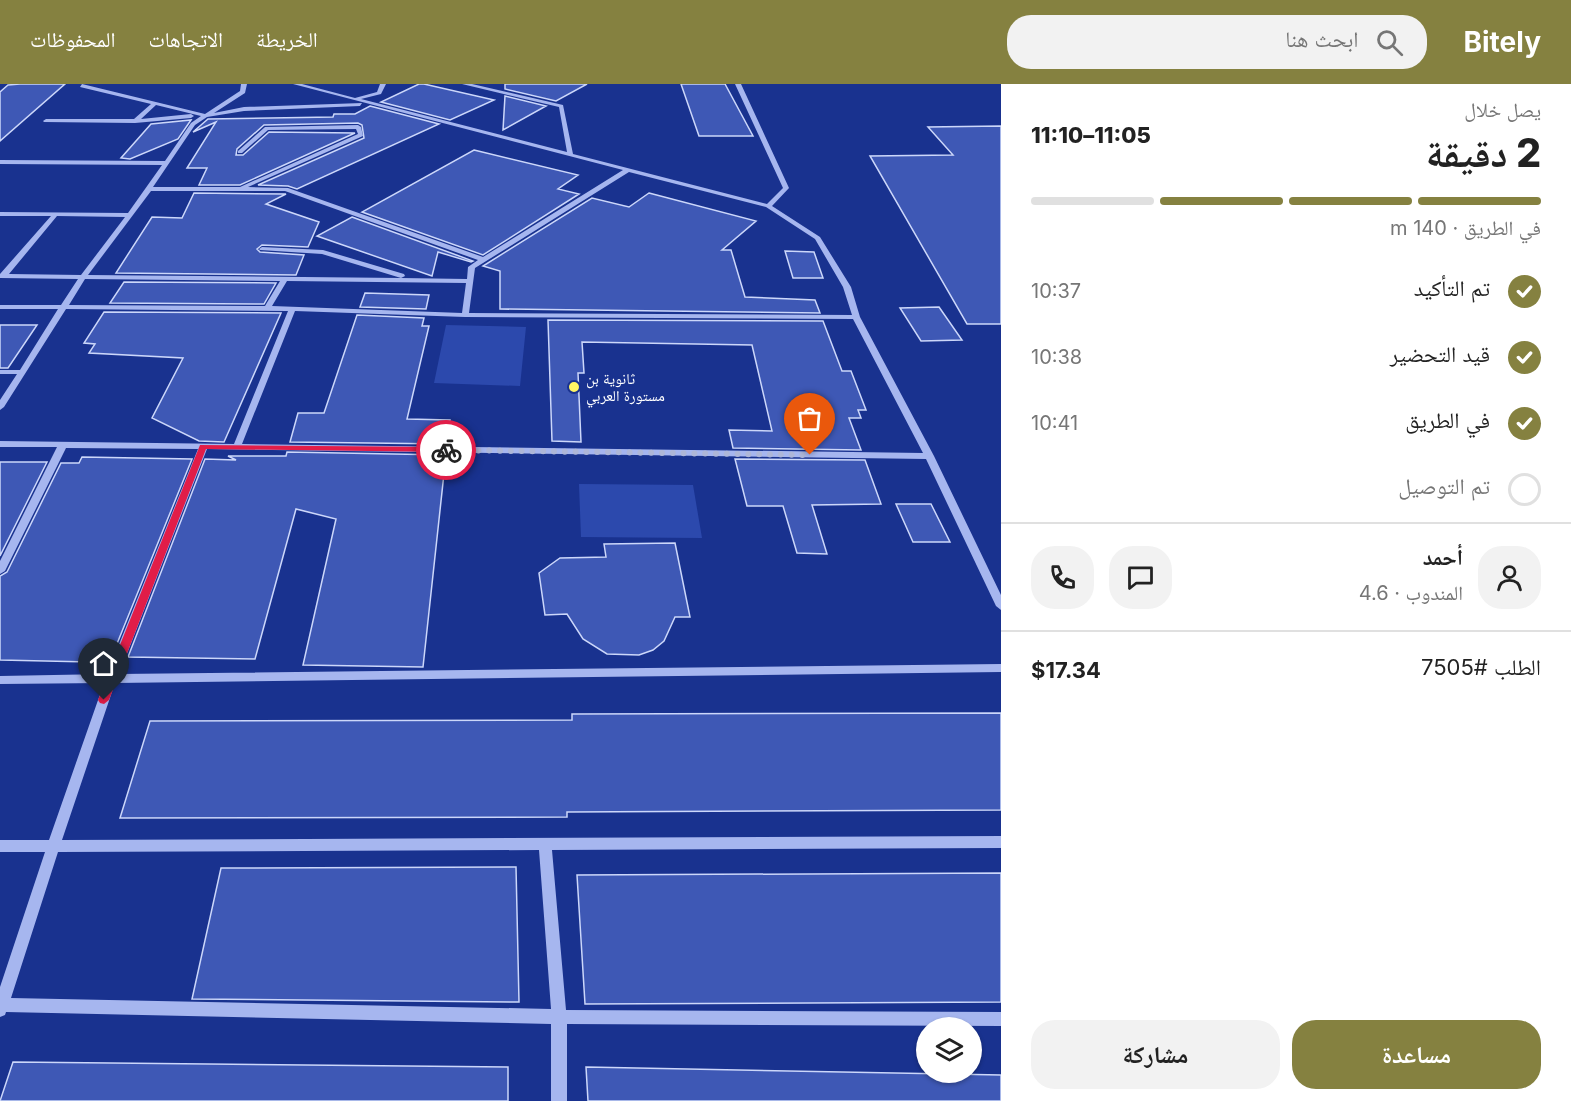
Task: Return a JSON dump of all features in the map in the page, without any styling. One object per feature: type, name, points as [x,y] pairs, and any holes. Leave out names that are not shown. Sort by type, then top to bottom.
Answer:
[{"type":"street","points":[[0,407],[66,308],[84,275],[149,189],[193,124],[243,92],[244,84]]},
{"type":"street","points":[[296,84],[768,206],[818,238],[847,287],[856,317],[929,456],[1001,606]]},
{"type":"street","points":[[355,99],[379,93],[383,84]]},
{"type":"street","points":[[465,84],[561,106],[570,155]]},
{"type":"street","points":[[738,84],[786,189],[768,206]]},
{"type":"street","points":[[82,86],[206,116]]},
{"type":"street","points":[[135,121],[154,104]]},
{"type":"street","points":[[46,121],[135,121],[163,117],[206,116],[244,109],[373,104]]},
{"type":"street","points":[[237,189],[361,135],[358,127],[267,128],[240,152]]},
{"type":"street","points":[[0,162],[167,163]]},
{"type":"street","points":[[465,315],[472,267],[628,170]]},
{"type":"street","points":[[149,189],[286,189],[483,260]]},
{"type":"street","points":[[0,214],[130,215]]},
{"type":"street","points":[[2,276],[56,214]]},
{"type":"street","points":[[262,249],[323,252],[412,280]]},
{"type":"street","points":[[2,276],[84,275],[470,281]]},
{"type":"street","points":[[267,309],[285,278]]},
{"type":"street","points":[[0,307],[267,309],[465,315],[856,317]]},
{"type":"street","points":[[237,447],[292,310]]},
{"type":"street","points":[[0,372],[22,372]]},
{"type":"street","points":[[0,444],[929,456]]},
{"type":"street","points":[[0,570],[63,445]]},
{"type":"street","points":[[203,447],[111,679],[52,846],[1,1007],[559,1017],[1001,1018]]},
{"type":"street","points":[[0,680],[1001,669]]},
{"type":"street","points":[[0,846],[1001,842]]},
{"type":"street","points":[[545,844],[559,1017],[560,1101]]},
{"type":"shaded area","points":[[446,325],[526,327],[520,386],[434,383]]},
{"type":"shaded area","points":[[579,484],[693,485],[702,538],[581,537]]},
{"type":"building","points":[[65,84],[0,141],[0,92],[8,85]]},
{"type":"building","points":[[419,84],[494,100],[450,120],[381,102]]},
{"type":"building","points":[[505,84],[587,84],[556,101],[505,89]]},
{"type":"building","points":[[681,84],[725,84],[753,136],[699,136]]},
{"type":"building","points":[[505,96],[546,106],[503,130]]},
{"type":"building","points":[[370,106],[439,124],[297,189],[288,186],[258,185],[364,138],[362,125],[358,123],[264,125],[237,149],[236,155],[243,155],[269,132],[355,133],[240,185],[199,185],[207,168],[187,168],[216,122],[193,132],[208,119],[333,117],[334,114],[355,114]]},
{"type":"building","points":[[191,120],[178,139],[130,159],[121,158],[151,124]]},
{"type":"building","points":[[1001,126],[1001,324],[967,324],[870,156],[953,155],[928,127]]},
{"type":"building","points":[[474,150],[578,175],[558,189],[579,194],[483,255],[362,212]]},
{"type":"building","points":[[194,193],[286,194],[266,204],[319,222],[308,247],[262,245],[257,249],[260,252],[304,255],[296,275],[116,273],[152,217],[182,218]]},
{"type":"building","points":[[649,193],[756,221],[722,250],[731,250],[745,297],[815,300],[820,313],[500,309],[500,271],[483,266],[592,198],[629,207]]},
{"type":"building","points":[[352,217],[473,261],[438,252],[432,276],[317,236]]},
{"type":"building","points":[[785,251],[814,252],[823,278],[793,278]]},
{"type":"building","points":[[124,282],[276,283],[264,304],[110,303]]},
{"type":"building","points":[[365,293],[429,295],[426,309],[360,307]]},
{"type":"building","points":[[939,307],[962,340],[921,341],[900,308]]},
{"type":"building","points":[[104,312],[281,313],[224,442],[199,441],[152,418],[183,358],[89,353],[95,344],[84,343]]},
{"type":"building","points":[[357,315],[424,318],[422,326],[429,326],[407,419],[450,420],[447,444],[290,442],[298,413],[324,413]]},
{"type":"building","points":[[548,320],[823,321],[842,371],[851,371],[866,410],[858,410],[861,418],[849,418],[861,450],[733,448],[729,430],[772,431],[752,345],[582,342],[584,373],[578,373],[581,442],[552,441]]},
{"type":"building","points":[[0,325],[37,325],[8,368],[0,368]]},
{"type":"building","points":[[287,452],[446,455],[423,667],[303,665],[336,519],[296,509],[255,659],[128,657],[205,459],[236,460],[228,456],[286,456]]},
{"type":"building","points":[[82,457],[192,459],[112,656],[93,656],[90,662],[0,660],[0,576],[7,572],[61,463],[79,463]]},
{"type":"building","points":[[735,459],[865,460],[881,504],[812,505],[827,554],[797,553],[783,506],[747,506]]},
{"type":"building","points":[[0,462],[47,462],[0,556]]},
{"type":"building","points":[[896,504],[931,504],[950,542],[913,542]]},
{"type":"building","points":[[675,543],[690,617],[675,617],[664,641],[653,650],[639,655],[607,654],[583,639],[567,614],[545,615],[539,573],[560,558],[606,557],[604,544]]},
{"type":"building","points":[[1001,713],[1001,810],[567,812],[567,817],[120,818],[150,721],[572,720],[572,714]]},
{"type":"building","points":[[516,867],[519,1002],[192,999],[221,868]]},
{"type":"building","points":[[1001,873],[1001,1002],[585,1004],[577,875]]},
{"type":"building","points":[[13,1062],[508,1067],[508,1101],[0,1101]]},
{"type":"building","points":[[586,1067],[916,1073],[916,1083],[982,1083],[982,1075],[1001,1075],[1001,1101],[588,1101]]},
{"type":"way so far","points":[[446,450],[810,455]]},
{"type":"place","name":"ثانوية بن مستورة العربي","points":[[574,387]]},
{"type":"route","points":[[104,700],[203,447],[446,450]]}]
